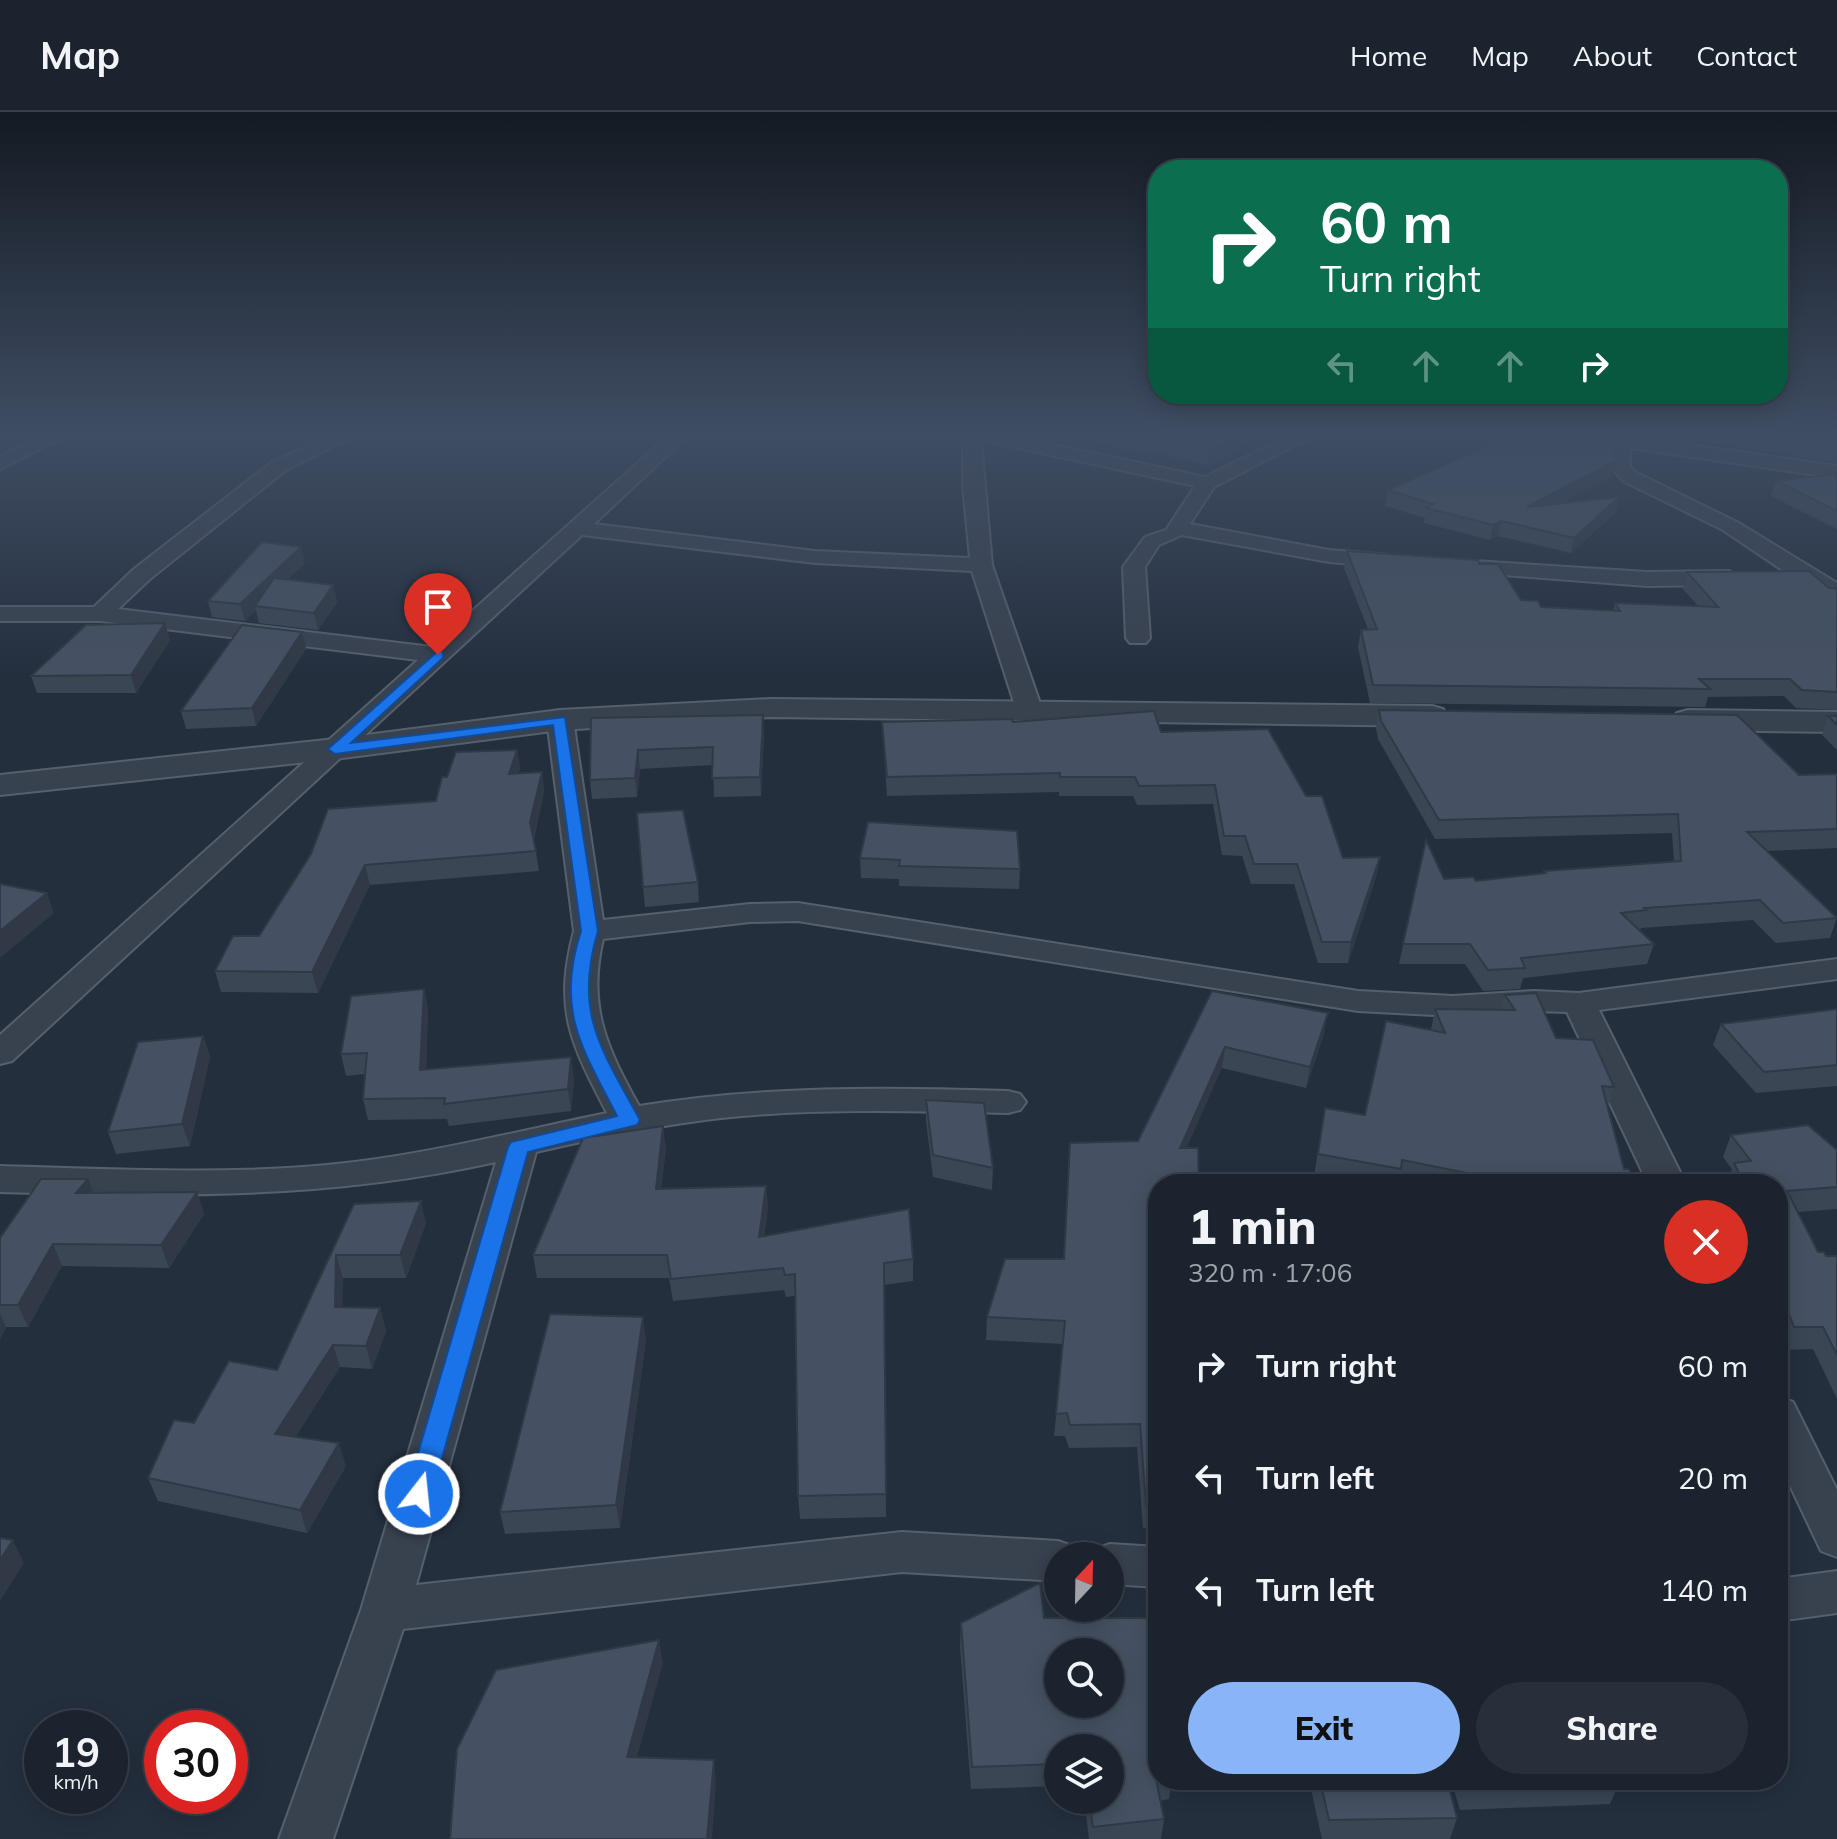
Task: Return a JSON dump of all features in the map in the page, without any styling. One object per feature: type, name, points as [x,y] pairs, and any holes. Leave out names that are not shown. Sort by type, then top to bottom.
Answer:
[{"type":"street","points":[[100,614],[142,574],[219,514]]},
{"type":"street","points":[[0,1053],[595,514]]},
{"type":"street","points":[[976,514],[981,565],[1030,712]]},
{"type":"street","points":[[1138,638],[1134,567],[1152,541],[1173,534],[1186,514]]},
{"type":"street","points":[[1706,514],[1837,592]]},
{"type":"street","points":[[579,528],[815,557],[981,565]]},
{"type":"street","points":[[1176,528],[1329,556],[1408,562]]},
{"type":"street","points":[[1437,565],[1647,579],[1808,577]]},
{"type":"street","points":[[0,614],[100,614],[438,655]]},
{"type":"street","points":[[0,785],[335,749],[560,720],[771,708],[1458,716]]},
{"type":"street","points":[[1664,719],[1837,722]]},
{"type":"street","points":[[560,720],[589,931],[581,958],[578,997],[591,1046],[629,1120]]},
{"type":"street","points":[[589,931],[750,913],[798,912],[1358,1001],[1453,1006],[1534,1001],[1579,1003],[1837,969]]},
{"type":"street","points":[[1579,1003],[1662,1174]]},
{"type":"street","points":[[0,1179],[216,1185],[374,1173],[519,1147],[629,1120],[723,1108],[852,1098],[1008,1102]]},
{"type":"street","points":[[306,1839],[385,1610],[519,1147]]},
{"type":"street","points":[[1788,1435],[1837,1537]]},
{"type":"street","points":[[385,1610],[902,1552],[1044,1560]]},
{"type":"street","points":[[1124,1565],[1148,1566]]},
{"type":"street","points":[[1788,1599],[1837,1592]]},
{"type":"building","points":[[1448,514],[1601,514],[1574,538],[1501,521],[1493,525]]},
{"type":"building","points":[[262,542],[301,547],[240,604],[208,601]]},
{"type":"building","points":[[1347,551],[1498,564],[1521,600],[1538,601],[1541,607],[1620,611],[1615,603],[1718,607],[1687,572],[1809,571],[1829,588],[1837,590],[1837,692],[1802,690],[1790,679],[1699,679],[1710,689],[1373,685],[1361,630],[1377,629]]},
{"type":"building","points":[[274,578],[333,585],[314,613],[255,606]]},
{"type":"building","points":[[165,623],[131,675],[31,676],[86,625]]},
{"type":"building","points":[[242,625],[302,632],[252,708],[181,711]]},
{"type":"building","points":[[1379,710],[1737,715],[1799,775],[1837,774],[1837,829],[1747,832],[1837,918],[1783,923],[1760,900],[1644,908],[1646,910],[1621,913],[1654,944],[1521,958],[1525,968],[1488,970],[1470,944],[1403,944],[1426,840],[1444,879],[1473,877],[1476,881],[1546,873],[1544,871],[1681,861],[1678,814],[1439,820],[1381,721]]},
{"type":"building","points":[[1154,711],[1161,732],[1268,729],[1306,796],[1322,796],[1343,858],[1380,857],[1351,942],[1322,942],[1297,864],[1254,864],[1245,836],[1224,836],[1215,785],[1139,786],[1135,777],[1060,777],[1060,773],[887,777],[882,722],[1012,719],[1013,722]]},
{"type":"building","points":[[763,715],[760,777],[712,778],[713,747],[638,750],[635,778],[590,780],[591,718]]},
{"type":"building","points":[[1828,716],[1837,716],[1837,725]]},
{"type":"building","points":[[517,750],[509,774],[542,772],[530,822],[536,851],[365,865],[312,972],[215,971],[233,936],[259,936],[311,854],[328,809],[436,801],[442,777],[447,777],[456,752]]},
{"type":"building","points":[[683,810],[698,882],[643,887],[637,813]]},
{"type":"building","points":[[868,822],[1017,831],[1020,869],[899,866],[900,860],[860,858]]},
{"type":"building","points":[[0,884],[47,893],[0,931]]},
{"type":"building","points":[[424,989],[420,1070],[571,1057],[568,1089],[444,1104],[445,1098],[363,1099],[367,1053],[341,1054],[351,996]]},
{"type":"building","points":[[1212,991],[1328,1013],[1310,1067],[1225,1047],[1180,1148],[1198,1148],[1199,1174],[1148,1174],[1148,1506],[1140,1424],[1070,1425],[1067,1413],[1056,1414],[1065,1321],[987,1317],[1005,1259],[1064,1259],[1070,1143],[1138,1141]]},
{"type":"building","points":[[1536,993],[1556,1038],[1593,1040],[1614,1087],[1602,1086],[1624,1169],[1629,1169],[1631,1174],[1472,1174],[1402,1160],[1401,1169],[1318,1154],[1325,1108],[1365,1115],[1386,1021],[1445,1033],[1435,1009],[1515,1010],[1505,995]]},
{"type":"building","points":[[1837,1009],[1837,1065],[1764,1072],[1721,1024]]},
{"type":"building","points":[[203,1036],[182,1124],[108,1132],[138,1042]]},
{"type":"building","points":[[926,1100],[984,1103],[993,1168],[933,1155]]},
{"type":"building","points":[[1808,1125],[1837,1150],[1837,1187],[1788,1191],[1788,1174],[1739,1174],[1734,1163],[1751,1161],[1731,1135]]},
{"type":"building","points":[[663,1126],[656,1189],[766,1186],[759,1237],[909,1209],[913,1259],[884,1263],[886,1494],[798,1496],[795,1274],[785,1275],[783,1268],[671,1279],[667,1255],[533,1255],[583,1138]]},
{"type":"building","points":[[41,1179],[88,1179],[76,1193],[197,1192],[161,1245],[53,1244],[18,1305],[0,1305],[0,1238]]},
{"type":"building","points":[[1788,1193],[1818,1252],[1837,1256],[1837,1355],[1823,1327],[1794,1327],[1788,1312]]},
{"type":"building","points":[[421,1201],[400,1255],[336,1255],[335,1307],[380,1308],[366,1346],[333,1345],[275,1434],[339,1443],[300,1510],[148,1478],[174,1420],[194,1423],[229,1361],[277,1370],[354,1204]]},
{"type":"building","points":[[550,1314],[643,1317],[616,1505],[500,1512]]},
{"type":"building","points":[[0,1538],[13,1540],[0,1560]]},
{"type":"building","points":[[1040,1583],[1044,1622],[1124,1622],[1124,1618],[1148,1618],[1148,1790],[1158,1790],[1164,1819],[1093,1827],[1091,1814],[1124,1814],[1124,1734],[1044,1734],[1044,1764],[972,1767],[961,1623]]},
{"type":"building","points":[[659,1640],[627,1757],[714,1760],[707,1839],[450,1839],[457,1749],[496,1670]]},
{"type":"building","points":[[1322,1790],[1450,1790],[1457,1818],[1329,1820]]},
{"type":"route","points":[[419,1494],[519,1147],[629,1120],[591,1046],[578,997],[581,958],[589,931],[560,720],[335,749],[438,655]]}]
